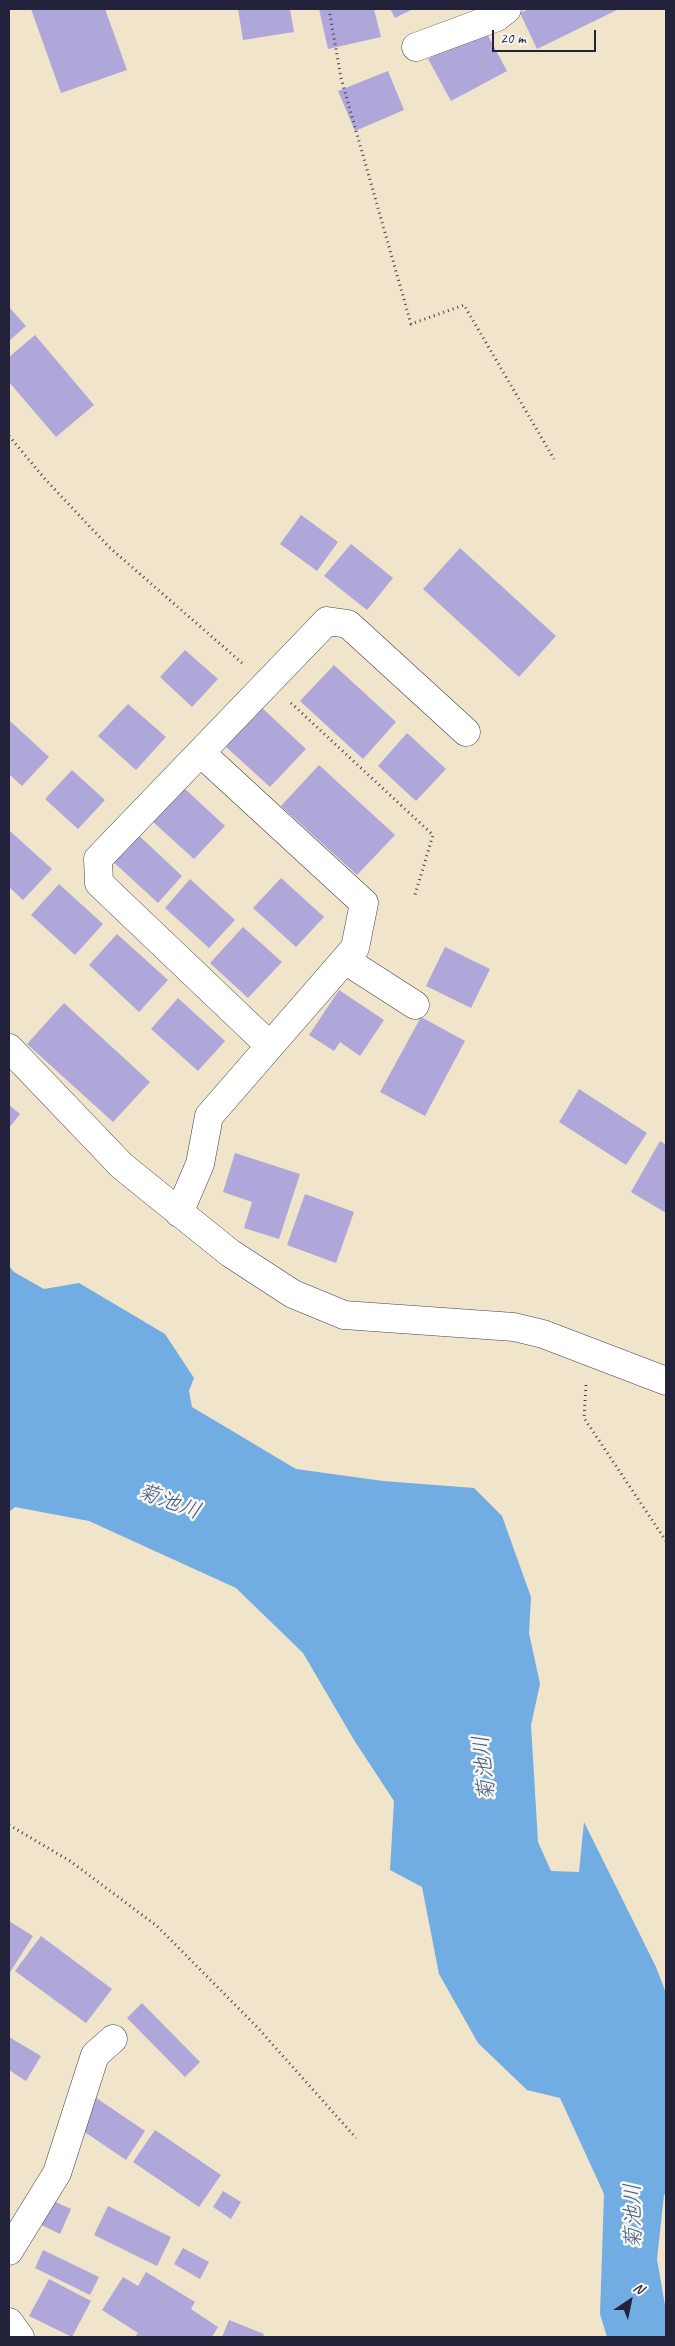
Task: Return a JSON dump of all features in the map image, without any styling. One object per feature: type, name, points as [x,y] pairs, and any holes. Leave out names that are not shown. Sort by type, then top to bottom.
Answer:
[{"type":"street","points":[[416,48],[500,11]]},
{"type":"street","points":[[270,1046],[99,883],[98,859],[327,621],[348,624],[466,732]]},
{"type":"street","points":[[178,1213],[200,1164],[209,1116],[355,948],[364,903],[201,753]]},
{"type":"street","points":[[345,960],[415,1005]]},
{"type":"street","points":[[9,1048],[122,1166],[230,1253],[292,1294],[344,1315],[514,1327],[543,1334],[666,1381]]},
{"type":"street","points":[[9,2251],[57,2173],[95,2055],[113,2039]]},
{"type":"street","points":[[9,2322],[20,2337]]},
{"type":"path","points":[[329,9],[340,78],[411,324],[464,305],[554,459]]},
{"type":"path","points":[[9,436],[44,479],[109,547],[222,647],[268,683],[433,835],[414,898]]},
{"type":"path","points":[[595,1354],[584,1392],[584,1418],[666,1541]]},
{"type":"path","points":[[9,1825],[70,1861],[157,1926],[258,2028],[356,2138]]},
{"type":"water","name":"菊池川","points":[[9,1266],[14,1272],[44,1289],[79,1283],[165,1334],[194,1378],[189,1391],[192,1407],[296,1469],[383,1481],[474,1488],[502,1516],[531,1597],[529,1633],[540,1684],[531,1725],[538,1842],[551,1871],[579,1872],[584,1822],[656,1967],[666,1993],[666,2193],[664,2195],[657,2259],[666,2311],[666,2337],[607,2337],[600,2314],[604,2194],[560,2098],[527,2090],[478,2043],[439,1974],[422,1887],[390,1870],[394,1801],[354,1740],[303,1653],[236,1588],[89,1521],[15,1507],[9,1512]]},
{"type":"building","points":[[31,9],[105,9],[127,70],[61,93]]},
{"type":"building","points":[[238,9],[290,9],[294,32],[243,40]]},
{"type":"building","points":[[319,9],[374,9],[381,37],[328,49]]},
{"type":"building","points":[[390,9],[413,9],[395,18]]},
{"type":"building","points":[[529,9],[619,9],[537,49],[520,13]]},
{"type":"building","points":[[484,28],[507,71],[451,101],[428,59]]},
{"type":"building","points":[[388,71],[404,110],[355,131],[338,91]]},
{"type":"building","points":[[9,307],[26,326],[9,341]]},
{"type":"building","points":[[35,335],[94,405],[56,437],[9,382],[9,357]]},
{"type":"building","points":[[301,515],[338,542],[317,571],[280,544]]},
{"type":"building","points":[[351,544],[393,578],[367,610],[324,576]]},
{"type":"building","points":[[460,548],[556,636],[519,677],[423,589]]},
{"type":"building","points":[[185,650],[218,679],[192,707],[160,677]]},
{"type":"building","points":[[334,665],[396,722],[363,759],[300,701]]},
{"type":"building","points":[[128,704],[166,737],[136,770],[98,736]]},
{"type":"building","points":[[260,706],[306,749],[270,787],[224,745]]},
{"type":"building","points":[[10,721],[49,757],[22,786],[9,774]]},
{"type":"building","points":[[407,733],[446,769],[416,801],[378,766]]},
{"type":"building","points":[[319,765],[395,835],[357,875],[281,806]]},
{"type":"building","points":[[72,770],[105,800],[78,829],[45,799]]},
{"type":"building","points":[[184,788],[225,826],[194,859],[153,822]]},
{"type":"building","points":[[133,830],[182,876],[158,903],[108,857]]},
{"type":"building","points":[[10,831],[52,869],[23,900],[9,887]]},
{"type":"building","points":[[281,878],[324,917],[296,947],[253,908]]},
{"type":"building","points":[[190,879],[235,920],[209,948],[165,908]]},
{"type":"building","points":[[59,884],[103,924],[75,955],[31,915]]},
{"type":"building","points":[[243,927],[282,962],[248,998],[210,963]]},
{"type":"building","points":[[117,934],[168,980],[139,1012],[89,965]]},
{"type":"building","points":[[445,947],[490,969],[471,1008],[426,986]]},
{"type":"building","points":[[339,990],[384,1020],[360,1056],[340,1042],[334,1051],[309,1035]]},
{"type":"building","points":[[178,998],[225,1041],[198,1071],[151,1029]]},
{"type":"building","points":[[64,1003],[150,1082],[113,1122],[27,1044]]},
{"type":"building","points":[[421,1017],[465,1041],[425,1116],[380,1092]]},
{"type":"building","points":[[579,1089],[647,1133],[626,1165],[559,1122]]},
{"type":"building","points":[[9,1105],[20,1114],[9,1128]]},
{"type":"building","points":[[660,1141],[666,1145],[666,1213],[631,1192]]},
{"type":"building","points":[[235,1153],[300,1174],[279,1239],[244,1228],[252,1202],[223,1192]]},
{"type":"building","points":[[305,1194],[354,1212],[336,1263],[287,1245]]},
{"type":"building","points":[[9,1921],[33,1936],[9,1974]]},
{"type":"building","points":[[41,1936],[112,1989],[86,2023],[15,1971]]},
{"type":"building","points":[[142,2003],[200,2062],[185,2077],[127,2018]]},
{"type":"building","points":[[9,2037],[41,2056],[26,2081],[9,2070]]},
{"type":"building","points":[[86,2091],[145,2131],[126,2160],[67,2120]]},
{"type":"building","points":[[155,2130],[221,2175],[199,2207],[133,2162]]},
{"type":"building","points":[[223,2191],[241,2202],[231,2219],[213,2207]]},
{"type":"building","points":[[36,2193],[71,2209],[60,2234],[25,2217]]},
{"type":"building","points":[[108,2206],[171,2237],[157,2266],[94,2235]]},
{"type":"building","points":[[183,2248],[209,2262],[200,2279],[174,2264]]},
{"type":"building","points":[[43,2250],[99,2277],[90,2295],[35,2268]]},
{"type":"building","points":[[146,2272],[195,2302],[191,2309],[218,2327],[212,2337],[135,2337],[138,2333],[102,2310],[123,2277],[138,2286]]},
{"type":"building","points":[[49,2279],[91,2301],[72,2337],[29,2316]]},
{"type":"building","points":[[229,2320],[264,2334],[263,2337],[222,2337]]}]
